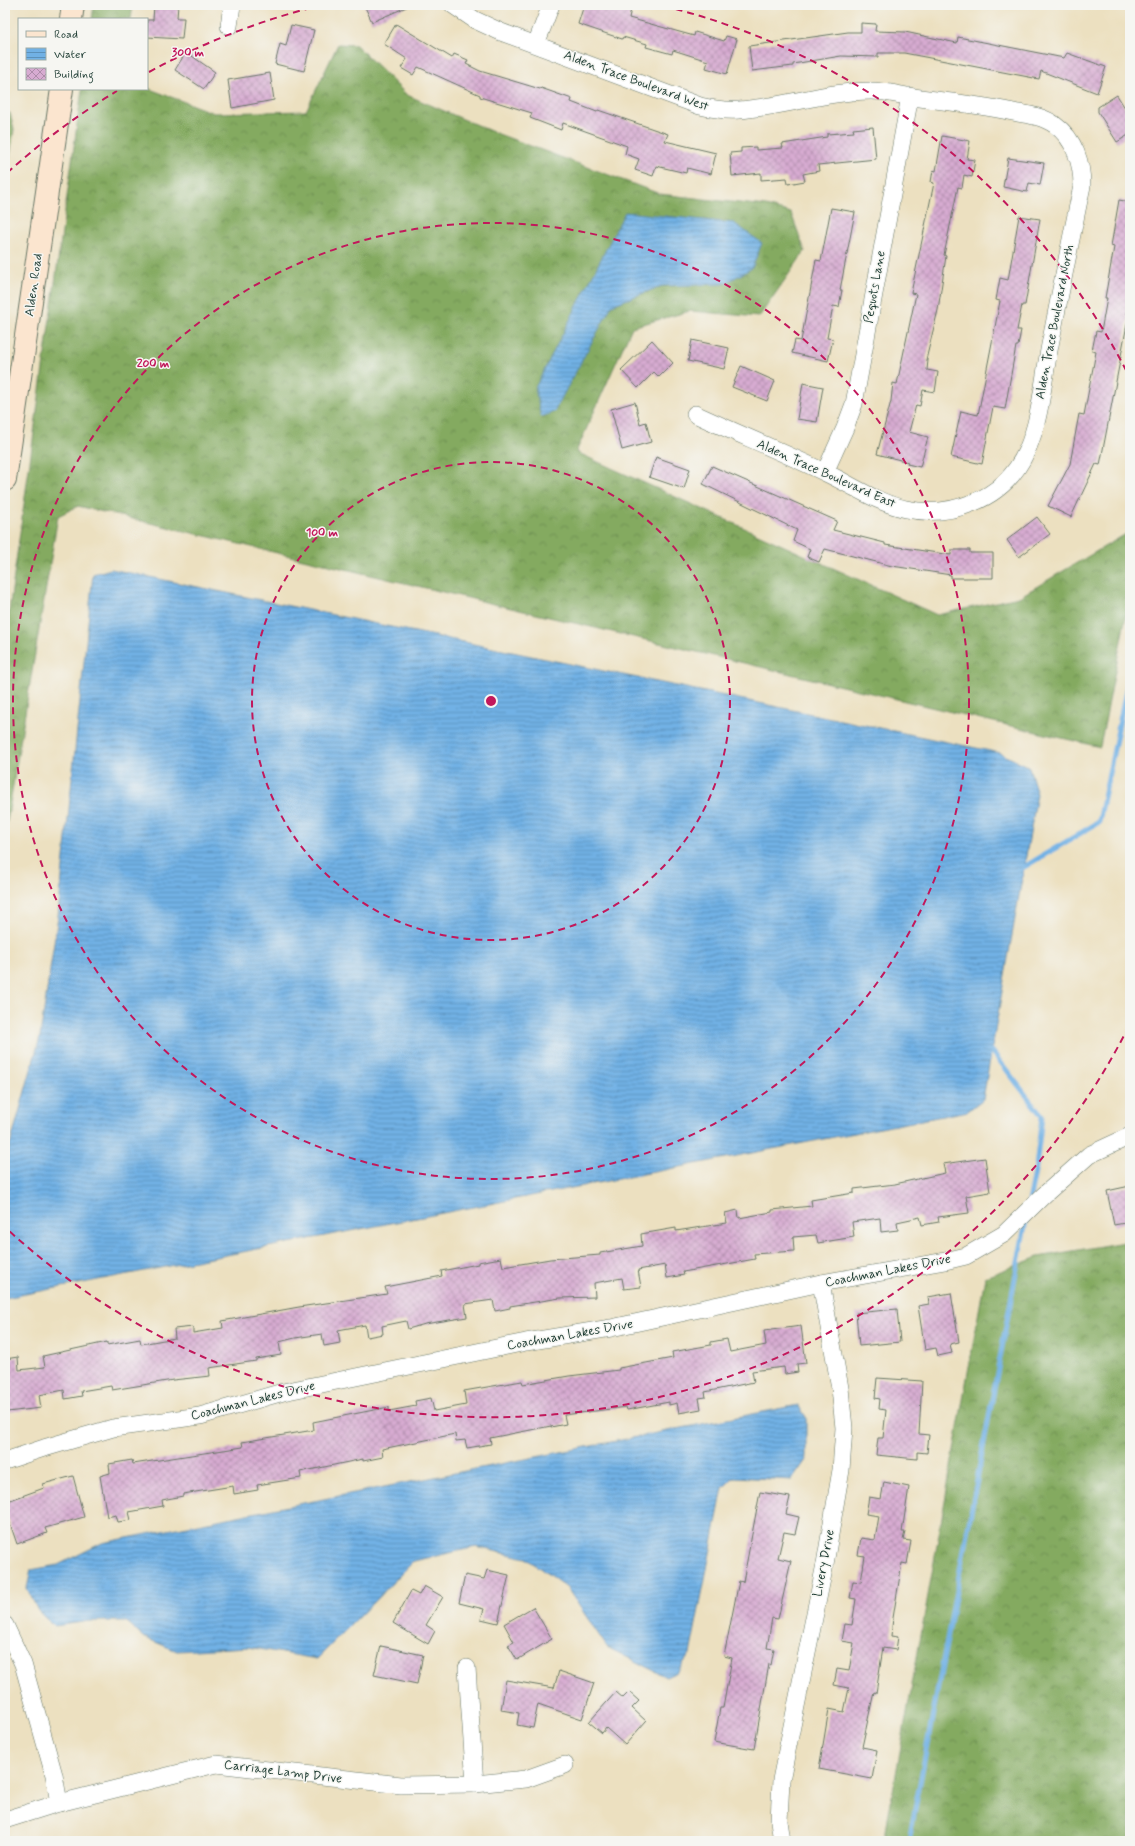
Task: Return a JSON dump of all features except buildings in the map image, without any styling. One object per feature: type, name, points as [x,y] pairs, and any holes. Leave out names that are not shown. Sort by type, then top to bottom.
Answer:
[{"type":"street","points":[[71,18],[73,5]]},
{"type":"street","points":[[229,26],[232,5]]},
{"type":"street","name":"Alden Trace Boulevard West","points":[[453,5],[476,20],[494,29],[700,106],[719,110],[739,110],[832,94],[871,91],[998,108],[1041,118],[1055,125],[1062,131]]},
{"type":"street","points":[[536,44],[551,5]]},
{"type":"street","name":"Alden Road","points":[[5,480],[62,90]]},
{"type":"street","name":"Pequots Lane","points":[[824,472],[846,428],[854,404],[910,96]]},
{"type":"street","name":"Alden Trace Boulevard North","points":[[983,499],[993,493],[1019,466],[1030,446],[1035,430],[1050,345],[1082,186],[1082,171],[1078,155],[1062,131]]},
{"type":"street","name":"Alden Trace Boulevard East","points":[[695,414],[824,472],[880,500],[906,509],[938,512],[949,511],[983,499]]},
{"type":"street","name":"Coachman Lakes Drive","points":[[5,1462],[44,1448],[113,1428],[200,1416],[283,1392],[526,1342],[611,1328],[821,1284],[966,1256],[1004,1234],[1089,1154],[1130,1136]]},
{"type":"street","name":"Livery Drive","points":[[782,1841],[779,1822],[781,1780],[825,1564],[841,1470],[844,1428],[840,1388],[821,1284]]},
{"type":"street","points":[[5,1625],[23,1664],[54,1775],[59,1803]]},
{"type":"street","points":[[467,1668],[475,1784]]},
{"type":"street","name":"Carriage Lamp Drive","points":[[5,1820],[59,1803],[216,1764],[401,1785],[475,1784],[526,1779],[565,1765]]},
{"type":"green space","points":[[94,5],[133,5],[131,18],[92,18]]},
{"type":"green space","points":[[338,44],[356,45],[407,95],[493,132],[660,194],[766,206],[791,213],[805,251],[759,317],[690,311],[632,327],[576,452],[937,615],[1019,597],[1126,534],[1130,540],[1130,595],[1100,747],[78,506],[58,516],[5,833],[5,640],[82,90],[148,90],[148,88],[214,113],[306,111]],"holes":[[[734,223],[724,284],[662,286],[612,305]]]},
{"type":"green space","points":[[5,112],[10,113],[14,129],[5,192]]},
{"type":"green space","points":[[1130,1241],[1130,1841],[884,1841],[985,1277],[1038,1257]]},
{"type":"water","points":[[625,212],[734,223],[762,243],[752,268],[724,284],[662,286],[612,305],[554,412],[541,417],[535,388]]},
{"type":"water","points":[[111,569],[1000,753],[1029,767],[1037,794],[983,1099],[968,1111],[5,1298],[5,1163],[40,1037],[58,916],[93,574]]},
{"type":"water","points":[[798,1405],[806,1417],[806,1460],[792,1480],[734,1477],[723,1488],[690,1654],[677,1672],[666,1677],[607,1647],[567,1588],[526,1558],[476,1547],[414,1561],[317,1659],[248,1647],[177,1651],[143,1637],[125,1621],[89,1621],[54,1626],[38,1611],[27,1588],[31,1570],[58,1565],[102,1543]]},
{"type":"waterway","points":[[1024,867],[1099,822],[1130,671]]},
{"type":"waterway","points":[[992,1051],[1042,1116],[1036,1167],[1029,1202]]},
{"type":"waterway","points":[[909,1841],[1026,1220]]}]
